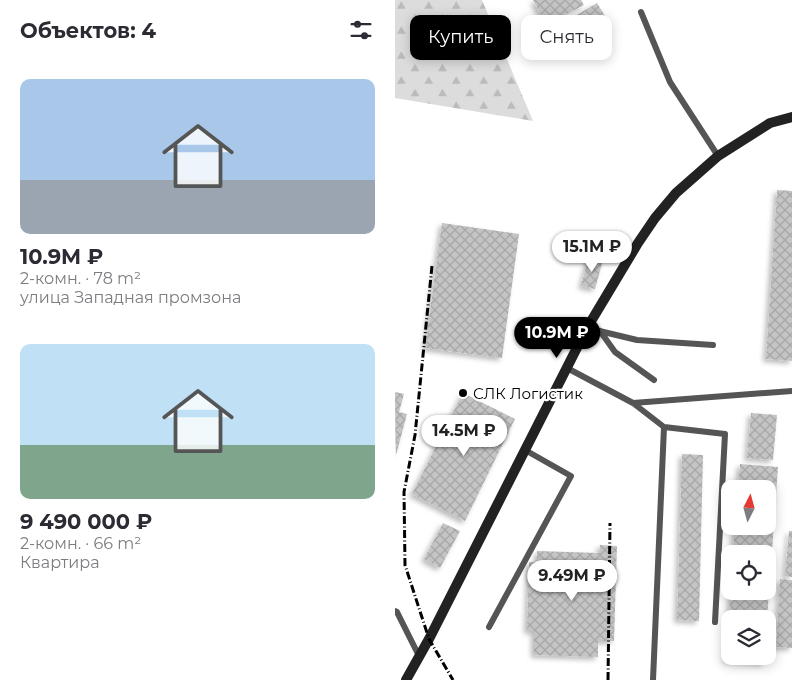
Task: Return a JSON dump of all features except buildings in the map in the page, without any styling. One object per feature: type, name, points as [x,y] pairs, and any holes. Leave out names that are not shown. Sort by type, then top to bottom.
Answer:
[{"type":"street","points":[[406,680],[587,328],[655,218],[676,193],[718,156],[770,123],[792,117]]},
{"type":"lane","points":[[641,12],[670,82],[718,156]]},
{"type":"lane","points":[[587,328],[637,340],[713,345]]},
{"type":"lane","points":[[600,331],[615,352],[654,380]]},
{"type":"lane","points":[[567,368],[633,403],[664,427],[725,434],[715,622]]},
{"type":"lane","points":[[633,403],[792,391]]},
{"type":"lane","points":[[653,680],[664,427]]},
{"type":"lane","points":[[489,627],[571,476],[525,450]]},
{"type":"lane","points":[[395,611],[419,656]]},
{"type":"green space","points":[[395,0],[482,0],[488,15],[410,15],[410,60],[507,60],[533,121],[395,98]]},
{"type":"railway","points":[[432,266],[415,435],[404,492],[405,565],[429,639],[453,680]]},
{"type":"railway","points":[[608,680],[610,523]]},
{"type":"place","name":"СЛК Логистик","points":[[463,393]]}]
